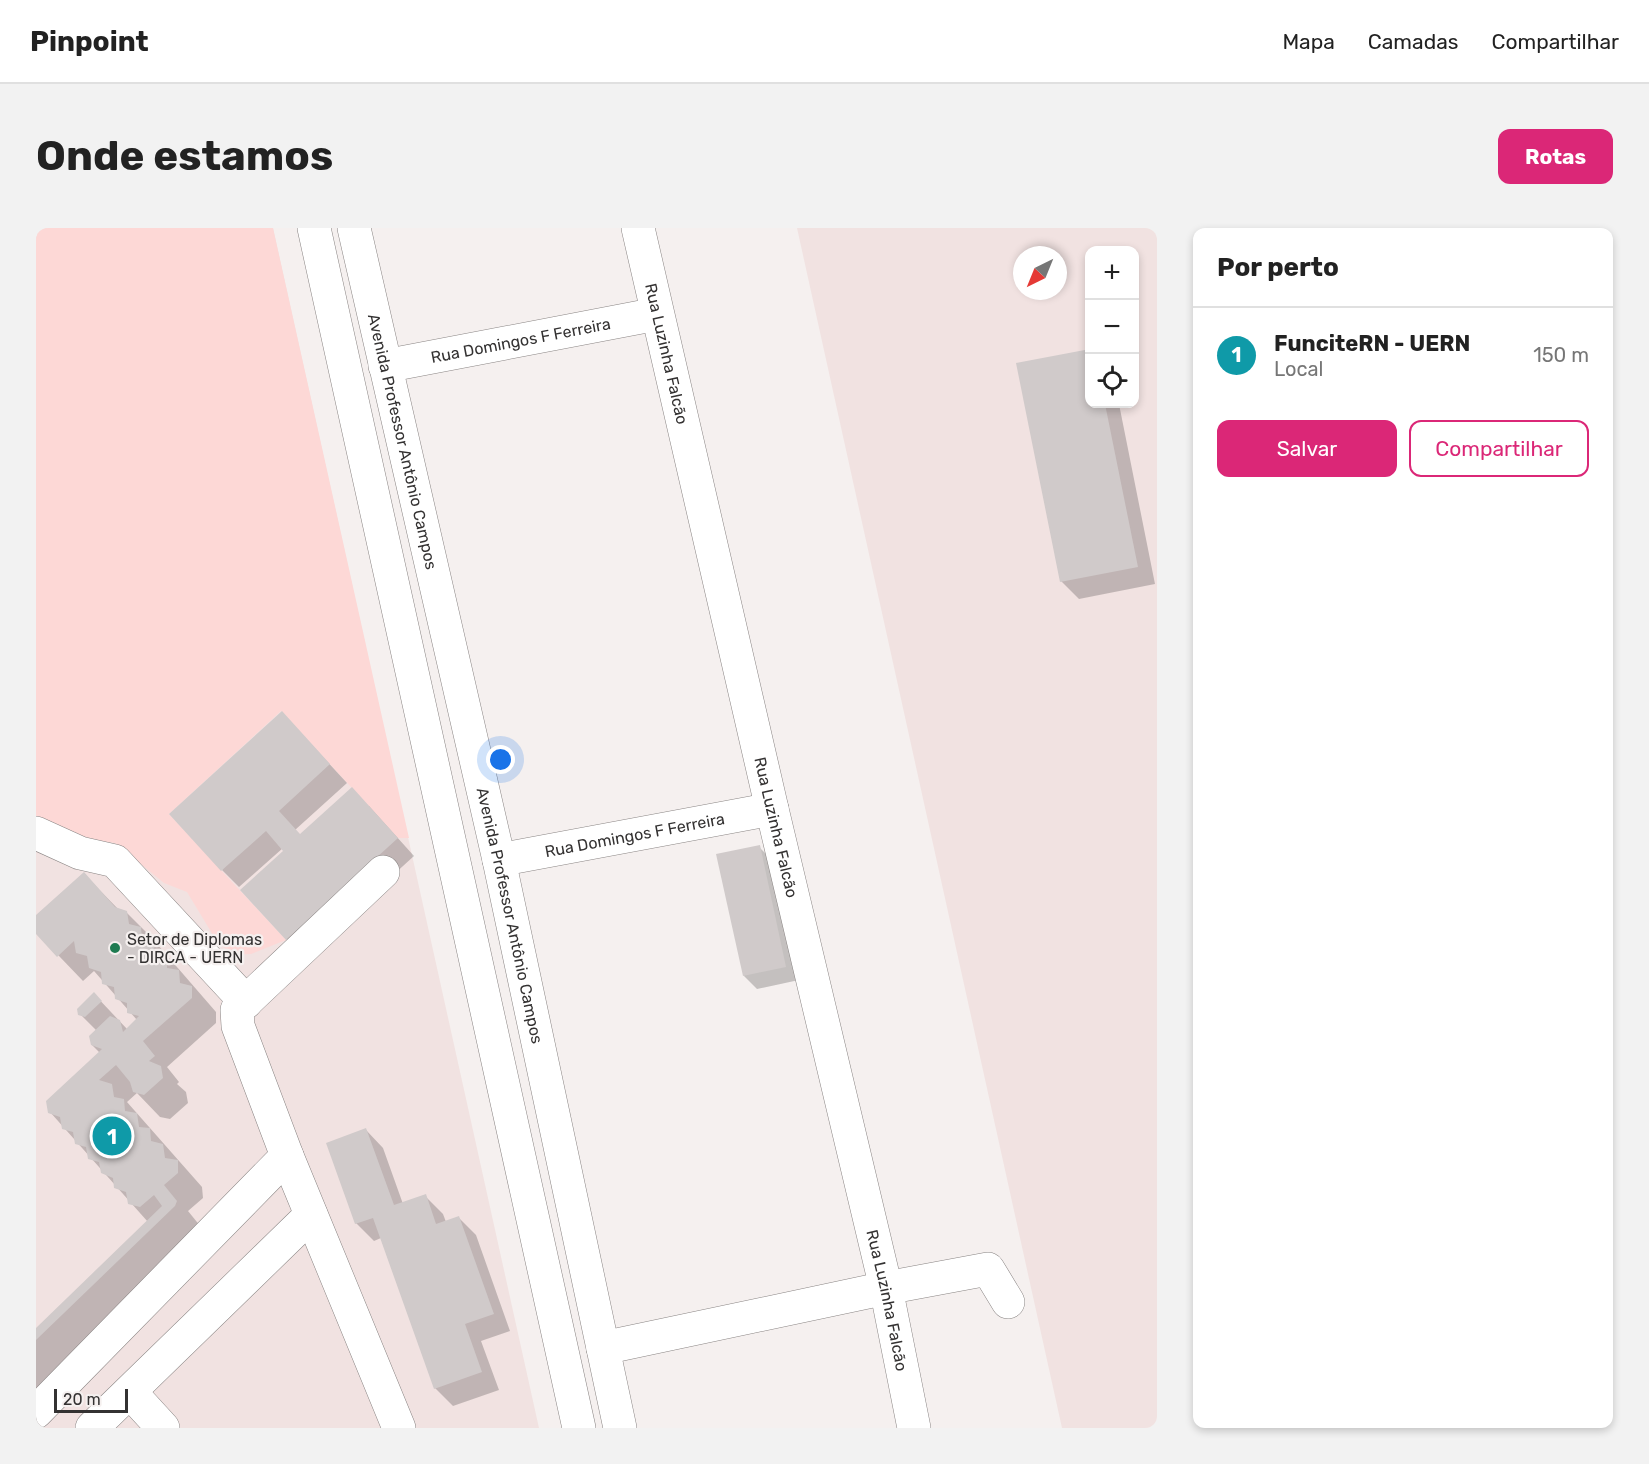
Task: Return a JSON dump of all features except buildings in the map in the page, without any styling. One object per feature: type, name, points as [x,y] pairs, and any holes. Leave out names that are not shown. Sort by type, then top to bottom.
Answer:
[{"type":"street","points":[[315,228],[579,1428]]},
{"type":"street","name":"Avenida Professor Antônio Campos","points":[[354,228],[499,860],[620,1428]]},
{"type":"street","name":"Rua Luzinha Falcão","points":[[638,228],[772,809],[886,1288],[914,1428]]},
{"type":"street","name":"Rua Domingos F Ferreira","points":[[385,366],[657,314]]},
{"type":"street","points":[[371,481],[413,479]]},
{"type":"street","points":[[386,557],[428,552]]},
{"type":"street","name":"Rua Domingos F Ferreira","points":[[499,860],[772,809]]},
{"type":"street","points":[[36,832],[80,853],[115,861],[246,1002]]},
{"type":"street","points":[[383,872],[237,1010],[238,1026],[287,1156],[399,1428]]},
{"type":"street","points":[[36,1412],[287,1156]]},
{"type":"street","points":[[92,1428],[311,1215]]},
{"type":"street","points":[[603,1348],[987,1269],[1008,1302]]},
{"type":"street","points":[[130,1392],[162,1428]]},
{"type":"shaded area","points":[[36,228],[273,228],[539,1428],[36,1428]]},
{"type":"shaded area","points":[[36,228],[273,228],[409,838],[398,838],[281,711],[169,814],[286,940],[251,954],[231,955],[213,935],[187,892],[164,883],[115,843],[77,838],[36,822]]},
{"type":"shaded area","points":[[797,228],[1157,228],[1157,1428],[1062,1428]]},
{"type":"place","name":"Setor de Diplomas - DIRCA - UERN","points":[[115,948]]},
{"type":"place","name":"FunciteRN - UERN","points":[[112,1136]]}]
